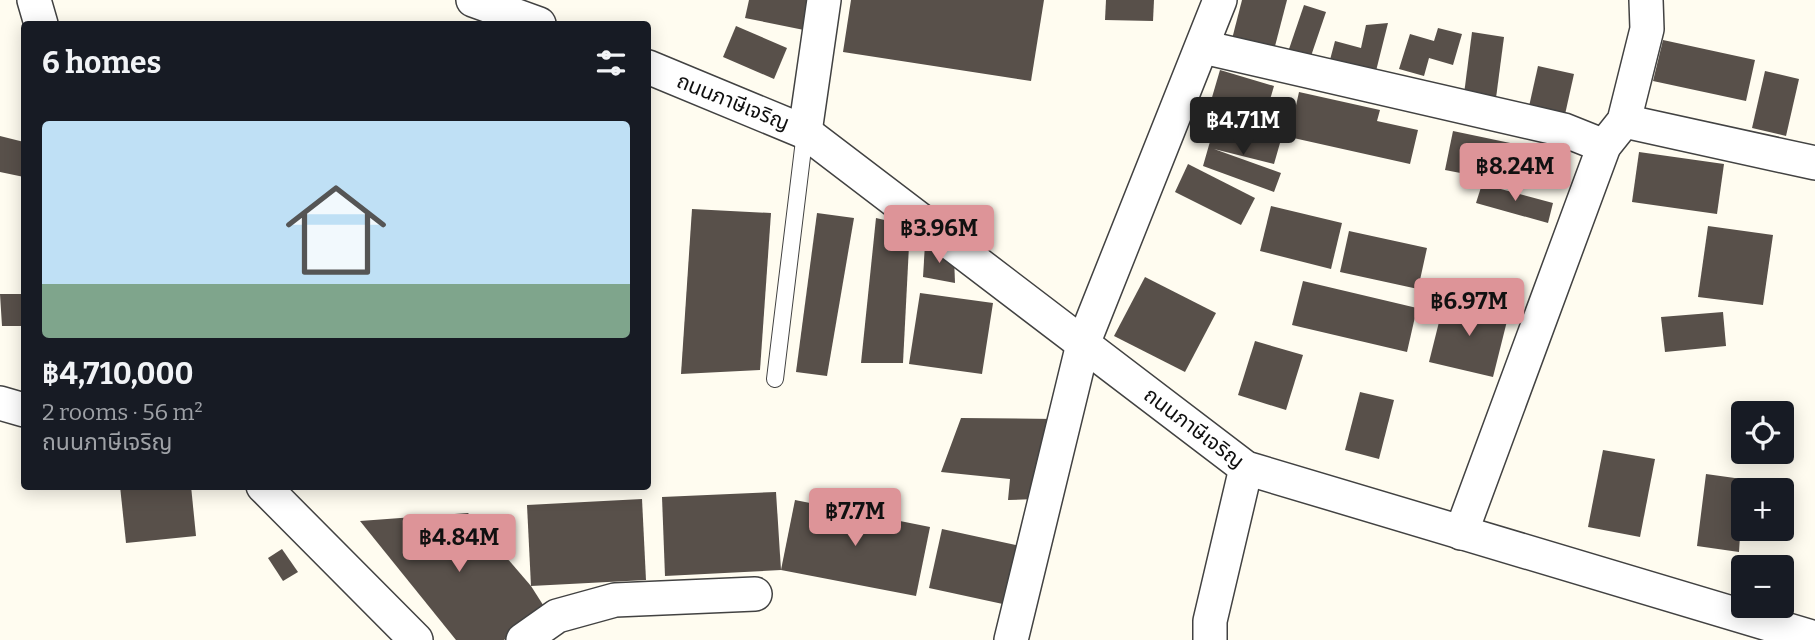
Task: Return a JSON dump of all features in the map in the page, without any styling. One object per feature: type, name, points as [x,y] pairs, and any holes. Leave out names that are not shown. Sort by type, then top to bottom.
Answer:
[{"type":"street","points":[[34,0],[40,21]]},
{"type":"street","points":[[473,0],[531,21]]},
{"type":"street","points":[[805,132],[824,0]]},
{"type":"street","points":[[1011,640],[1083,344],[1220,0]]},
{"type":"street","points":[[1461,533],[1614,133],[1647,29],[1647,0]]},
{"type":"street","points":[[1203,47],[1564,130],[1614,133],[1815,163]]},
{"type":"street","name":"ถนนภาษีเจริญ","points":[[651,68],[805,132],[1246,468],[1815,638]]},
{"type":"street","points":[[0,403],[21,409]]},
{"type":"street","points":[[1210,640],[1210,621],[1246,468]]},
{"type":"street","points":[[267,490],[416,640]]},
{"type":"street","points":[[523,640],[556,617],[615,600],[755,594]]},
{"type":"lane","points":[[775,379],[805,132]]},
{"type":"building","points":[[749,0],[810,0],[804,30],[745,18]]},
{"type":"building","points":[[851,0],[1044,0],[1031,81],[843,52]]},
{"type":"building","points":[[1106,0],[1154,0],[1153,21],[1105,20]]},
{"type":"building","points":[[1242,0],[1287,0],[1274,50],[1232,39]]},
{"type":"building","points":[[1304,5],[1326,12],[1310,59],[1288,52]]},
{"type":"building","points":[[1388,23],[1373,83],[1327,71],[1335,41],[1361,48],[1366,25]]},
{"type":"building","points":[[736,26],[787,48],[774,79],[723,57]]},
{"type":"building","points":[[1438,28],[1462,34],[1453,65],[1429,58],[1424,76],[1399,69],[1410,34],[1434,41]]},
{"type":"building","points":[[1472,32],[1504,37],[1496,98],[1464,94]]},
{"type":"building","points":[[1663,40],[1755,60],[1746,101],[1653,81]]},
{"type":"building","points":[[1538,66],[1574,74],[1564,119],[1528,111]]},
{"type":"building","points":[[1220,70],[1274,86],[1262,127],[1208,111]]},
{"type":"building","points":[[1765,71],[1799,79],[1786,136],[1752,128]]},
{"type":"building","points":[[1299,92],[1380,110],[1377,121],[1418,130],[1410,164],[1289,137]]},
{"type":"building","points":[[1215,124],[1280,143],[1274,164],[1214,149],[1281,173],[1274,192],[1203,166]]},
{"type":"building","points":[[1453,131],[1515,144],[1507,182],[1445,170]]},
{"type":"building","points":[[0,136],[21,141],[21,176],[0,172]]},
{"type":"building","points":[[1639,152],[1724,164],[1717,214],[1632,202]]},
{"type":"building","points":[[1188,164],[1255,198],[1241,225],[1175,192]]},
{"type":"building","points":[[1482,184],[1553,203],[1548,223],[1476,203]]},
{"type":"building","points":[[1271,206],[1342,223],[1331,269],[1260,251]]},
{"type":"building","points":[[692,209],[771,213],[760,370],[681,374]]},
{"type":"building","points":[[817,213],[854,218],[827,376],[796,372]]},
{"type":"building","points":[[876,218],[910,226],[903,363],[861,363]]},
{"type":"building","points":[[1708,226],[1773,235],[1763,305],[1698,297]]},
{"type":"building","points":[[1349,231],[1427,248],[1418,289],[1340,272]]},
{"type":"building","points":[[925,244],[954,256],[955,283],[923,277]]},
{"type":"building","points":[[1145,277],[1216,313],[1185,372],[1114,336]]},
{"type":"building","points":[[1303,281],[1417,308],[1407,352],[1292,325]]},
{"type":"building","points":[[920,293],[993,303],[982,374],[909,364]]},
{"type":"building","points":[[0,294],[21,294],[21,326],[2,326]]},
{"type":"building","points":[[1445,298],[1509,313],[1493,377],[1429,362]]},
{"type":"building","points":[[1723,312],[1726,346],[1665,352],[1661,317]]},
{"type":"building","points":[[1255,341],[1303,355],[1286,410],[1238,395]]},
{"type":"building","points":[[1360,392],[1394,400],[1379,459],[1345,450]]},
{"type":"building","points":[[961,418],[1055,419],[1036,499],[1008,500],[1010,479],[941,472]]},
{"type":"building","points":[[1603,450],[1655,459],[1640,537],[1588,527]]},
{"type":"building","points":[[1706,474],[1735,478],[1731,478],[1731,541],[1740,541],[1739,552],[1697,546]]},
{"type":"building","points":[[120,490],[191,490],[196,536],[126,543]]},
{"type":"building","points":[[776,492],[781,570],[665,576],[662,497]]},
{"type":"building","points":[[642,499],[646,580],[531,586],[527,505]]},
{"type":"building","points":[[795,500],[930,527],[916,596],[781,570]]},
{"type":"building","points":[[468,513],[531,586],[545,608],[504,640],[456,640],[360,521]]},
{"type":"building","points":[[942,529],[1025,547],[1012,606],[929,588]]},
{"type":"building","points":[[282,549],[298,572],[283,581],[268,558]]}]
